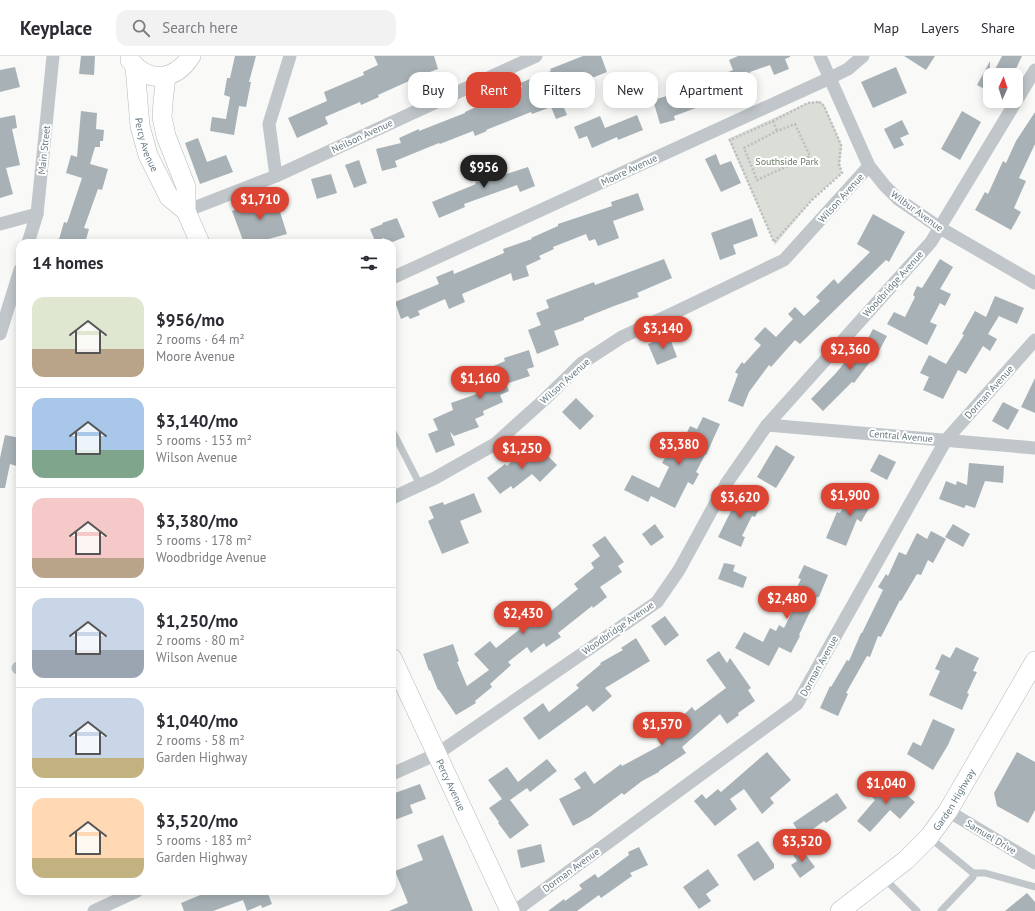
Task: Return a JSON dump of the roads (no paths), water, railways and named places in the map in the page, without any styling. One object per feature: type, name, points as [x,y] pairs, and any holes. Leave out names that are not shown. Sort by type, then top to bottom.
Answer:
[{"type":"street","name":"Main Street","points":[[29,239],[37,214],[53,56]]},
{"type":"street","points":[[132,61],[144,73],[155,76],[166,76],[177,72],[185,65],[190,56]]},
{"type":"street","points":[[276,176],[269,124],[290,56]]},
{"type":"street","name":"Neilson Avenue","points":[[186,211],[276,176],[536,56]]},
{"type":"street","name":"Wilbur Avenue","points":[[820,56],[869,166],[885,186],[898,199],[940,228],[1035,283]]},
{"type":"street","name":"Moore Avenue","points":[[396,276],[830,78],[848,69],[863,56]]},
{"type":"street","name":"Percy Avenue","points":[[132,61],[140,126],[148,155],[169,197],[186,211]]},
{"type":"street","name":"Woodbridge Avenue","points":[[396,772],[437,754],[657,602],[680,570],[726,484],[767,425],[931,242],[1035,70]]},
{"type":"street","name":"Percy Avenue","points":[[166,76],[162,102],[162,117],[166,136],[186,187],[186,211],[198,239]]},
{"type":"street","name":"Wilson Avenue","points":[[396,496],[436,478],[495,444],[582,363],[622,337],[784,260],[869,166]]},
{"type":"street","points":[[0,224],[37,214]]},
{"type":"street","points":[[0,334],[16,283]]},
{"type":"street","name":"Dorman Avenue","points":[[515,911],[798,704],[946,440],[1035,340]]},
{"type":"street","name":"Central Avenue","points":[[767,425],[1035,448]]},
{"type":"street","name":"Garden Highway","points":[[840,911],[906,860],[929,838],[948,811],[1035,661]]},
{"type":"street","name":"Percy Avenue","points":[[396,667],[510,911]]},
{"type":"street","name":"Samuel Drive","points":[[948,811],[1035,863]]},
{"type":"street","points":[[94,911],[128,895]]},
{"type":"lane","points":[[396,438],[420,485]]},
{"type":"lane","points":[[929,838],[973,873],[985,873],[1035,887]]},
{"type":"lane","points":[[941,911],[973,877],[973,873]]},
{"type":"lane","points":[[884,878],[918,911]]},
{"type":"park label","name":"Southside Park","points":[[787,161]]}]
